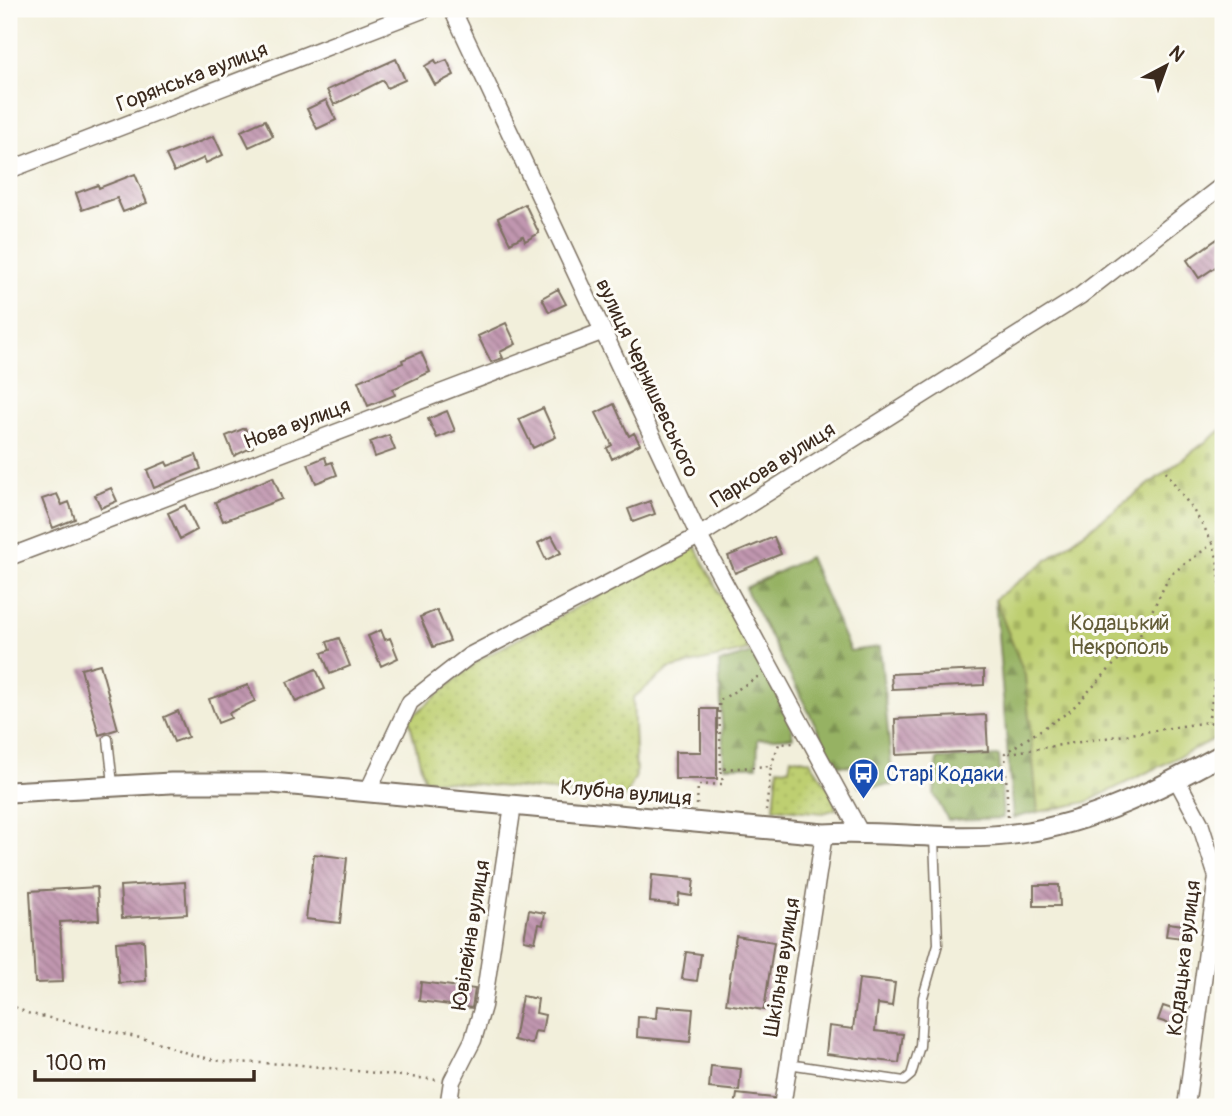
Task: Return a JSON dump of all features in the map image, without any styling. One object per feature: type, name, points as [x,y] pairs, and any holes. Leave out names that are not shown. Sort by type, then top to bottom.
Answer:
[{"type":"street","name":"Горянська вулиця","points":[[9,170],[181,106],[387,15],[425,9]]},
{"type":"street","name":"вулиця Чернишевського","points":[[452,9],[699,537],[860,832]]},
{"type":"street","name":"Паркова вулиця","points":[[369,789],[410,702],[469,656],[699,537],[1080,296],[1223,185]]},
{"type":"street","name":"Нова вулиця","points":[[9,557],[601,332]]},
{"type":"street","name":"Клубна вулиця","points":[[9,792],[113,786],[272,783],[369,789],[824,834],[1009,834],[1072,823],[1177,780],[1223,754]]},
{"type":"street","name":"Кодацька вулиця","points":[[1177,780],[1200,823],[1217,877],[1186,1107]]},
{"type":"street","name":"Ювілейна вулиця","points":[[448,1107],[452,1081],[472,1040],[483,1006],[513,805]]},
{"type":"street","name":"Шкільна вулиця","points":[[782,1107],[824,834]]},
{"type":"lane","points":[[108,739],[113,786]]},
{"type":"lane","points":[[788,1064],[885,1080],[904,1081],[911,1075],[920,1046],[923,997],[937,944],[934,835]]},
{"type":"path","points":[[1166,471],[1213,545],[1220,572],[1215,689],[1208,722]]},
{"type":"path","points":[[1005,753],[1070,711],[1138,639],[1170,575],[1223,536]]},
{"type":"path","points":[[696,822],[698,785],[723,784],[719,701],[771,668]]},
{"type":"path","points":[[1005,753],[1208,722],[1223,725]]},
{"type":"path","points":[[764,828],[771,766],[779,744],[811,741]]},
{"type":"path","points":[[1005,753],[1009,834]]},
{"type":"path","points":[[721,769],[771,766]]},
{"type":"path","points":[[9,1004],[27,1013],[154,1041],[192,1055],[225,1062],[293,1064],[452,1081]]},
{"type":"green space","name":"Кодацький Некрополь","points":[[1223,429],[1223,735],[1087,802],[1038,812],[1025,675],[995,599]]},
{"type":"green space","points":[[694,544],[749,650],[669,669],[633,698],[636,776],[625,798],[424,779],[409,719],[479,660]]},
{"type":"green space","points":[[809,557],[850,651],[880,647],[893,785],[859,787],[855,766],[836,765],[745,588]]},
{"type":"green space","points":[[995,599],[1025,675],[1038,812],[1013,818]]},
{"type":"green space","points":[[752,653],[788,712],[793,737],[758,739],[757,766],[724,766],[719,663]]},
{"type":"green space","points":[[999,756],[1003,818],[948,820],[934,794],[937,759]]},
{"type":"green space","points":[[791,757],[810,761],[832,793],[836,809],[823,813],[774,808],[778,768],[789,769]]},
{"type":"building","points":[[396,59],[405,80],[387,88],[383,80],[334,105],[327,90]]},
{"type":"building","points":[[435,60],[437,64],[447,60],[454,75],[435,85],[425,66]]},
{"type":"building","points":[[326,100],[336,120],[317,129],[307,109]]},
{"type":"building","points":[[265,120],[273,136],[249,147],[241,131]]},
{"type":"building","points":[[214,136],[223,155],[206,163],[204,158],[174,172],[166,155]]},
{"type":"building","points":[[135,174],[147,203],[123,212],[117,198],[82,210],[76,193],[98,185],[99,188]]},
{"type":"building","points":[[525,204],[539,233],[525,241],[523,236],[510,243],[498,218]]},
{"type":"building","points":[[1223,235],[1223,262],[1199,278],[1187,260]]},
{"type":"building","points":[[558,289],[566,304],[549,312],[542,298]]},
{"type":"building","points":[[506,323],[516,344],[500,352],[503,358],[491,362],[478,336]]},
{"type":"building","points":[[421,352],[430,372],[393,389],[395,395],[368,406],[358,381],[403,363],[402,360]]},
{"type":"building","points":[[614,404],[629,436],[634,433],[640,444],[612,459],[607,448],[612,445],[596,413]]},
{"type":"building","points":[[543,408],[556,437],[533,448],[519,419]]},
{"type":"building","points":[[447,411],[455,431],[437,438],[428,419]]},
{"type":"building","points":[[245,428],[253,447],[234,456],[226,436]]},
{"type":"building","points":[[389,435],[395,450],[375,457],[370,442]]},
{"type":"building","points":[[196,455],[201,469],[154,488],[147,470],[166,462],[168,466]]},
{"type":"building","points":[[325,457],[327,464],[332,462],[337,475],[316,483],[308,464]]},
{"type":"building","points":[[273,477],[282,499],[223,521],[215,502]]},
{"type":"building","points":[[111,488],[117,501],[101,508],[95,495]]},
{"type":"building","points":[[57,494],[62,505],[69,502],[75,519],[53,528],[42,499]]},
{"type":"building","points":[[650,501],[655,514],[633,522],[628,509]]},
{"type":"building","points":[[185,505],[197,530],[180,539],[168,513]]},
{"type":"building","points":[[552,536],[561,553],[546,560],[538,543]]},
{"type":"building","points":[[774,537],[781,554],[735,573],[728,556]]},
{"type":"building","points":[[437,610],[450,641],[433,647],[420,617]]},
{"type":"building","points":[[381,630],[385,640],[390,638],[398,658],[381,666],[368,636]]},
{"type":"building","points":[[339,638],[350,666],[330,674],[322,653],[330,650],[327,642]]},
{"type":"building","points":[[100,664],[118,729],[99,735],[81,669]]},
{"type":"building","points":[[316,669],[325,689],[296,702],[287,682]]},
{"type":"building","points":[[984,670],[984,685],[892,689],[891,674]]},
{"type":"building","points":[[248,685],[255,701],[229,713],[231,718],[218,723],[209,699]]},
{"type":"building","points":[[701,709],[717,709],[717,779],[675,779],[675,752],[701,752]]},
{"type":"building","points":[[178,711],[188,737],[174,742],[164,717]]},
{"type":"building","points":[[986,715],[988,751],[896,755],[895,719]]},
{"type":"building","points":[[314,854],[347,858],[340,923],[306,919]]},
{"type":"building","points":[[652,875],[694,879],[692,896],[679,894],[678,905],[650,902]]},
{"type":"building","points":[[185,882],[187,914],[122,918],[120,886]]},
{"type":"building","points":[[1034,885],[1059,885],[1060,906],[1034,906]]},
{"type":"building","points":[[97,887],[99,920],[60,922],[63,982],[35,983],[30,891]]},
{"type":"building","points":[[529,910],[545,913],[535,942],[524,940]]},
{"type":"building","points":[[1168,923],[1192,926],[1190,939],[1166,936]]},
{"type":"building","points":[[736,936],[774,942],[764,1010],[726,1004]]},
{"type":"building","points":[[144,940],[146,981],[119,983],[116,942]]},
{"type":"building","points":[[686,952],[701,954],[697,981],[682,979]]},
{"type":"building","points":[[859,979],[895,983],[892,1006],[878,1004],[875,1031],[903,1034],[899,1063],[826,1054],[829,1026],[853,1029]]},
{"type":"building","points":[[421,982],[475,989],[472,1008],[419,1001]]},
{"type":"building","points":[[522,996],[538,999],[536,1013],[545,1015],[542,1032],[535,1031],[532,1044],[514,1040]]},
{"type":"building","points":[[657,1006],[693,1009],[690,1042],[637,1037],[638,1017],[656,1018]]},
{"type":"building","points":[[1163,1006],[1184,1013],[1179,1027],[1158,1020]]},
{"type":"building","points":[[711,1066],[741,1069],[739,1091],[709,1088]]},
{"type":"building","points":[[737,1094],[773,1098],[772,1107],[735,1107]]},
{"type":"place","name":"Старі Кодаки","points":[[863,801]]}]
